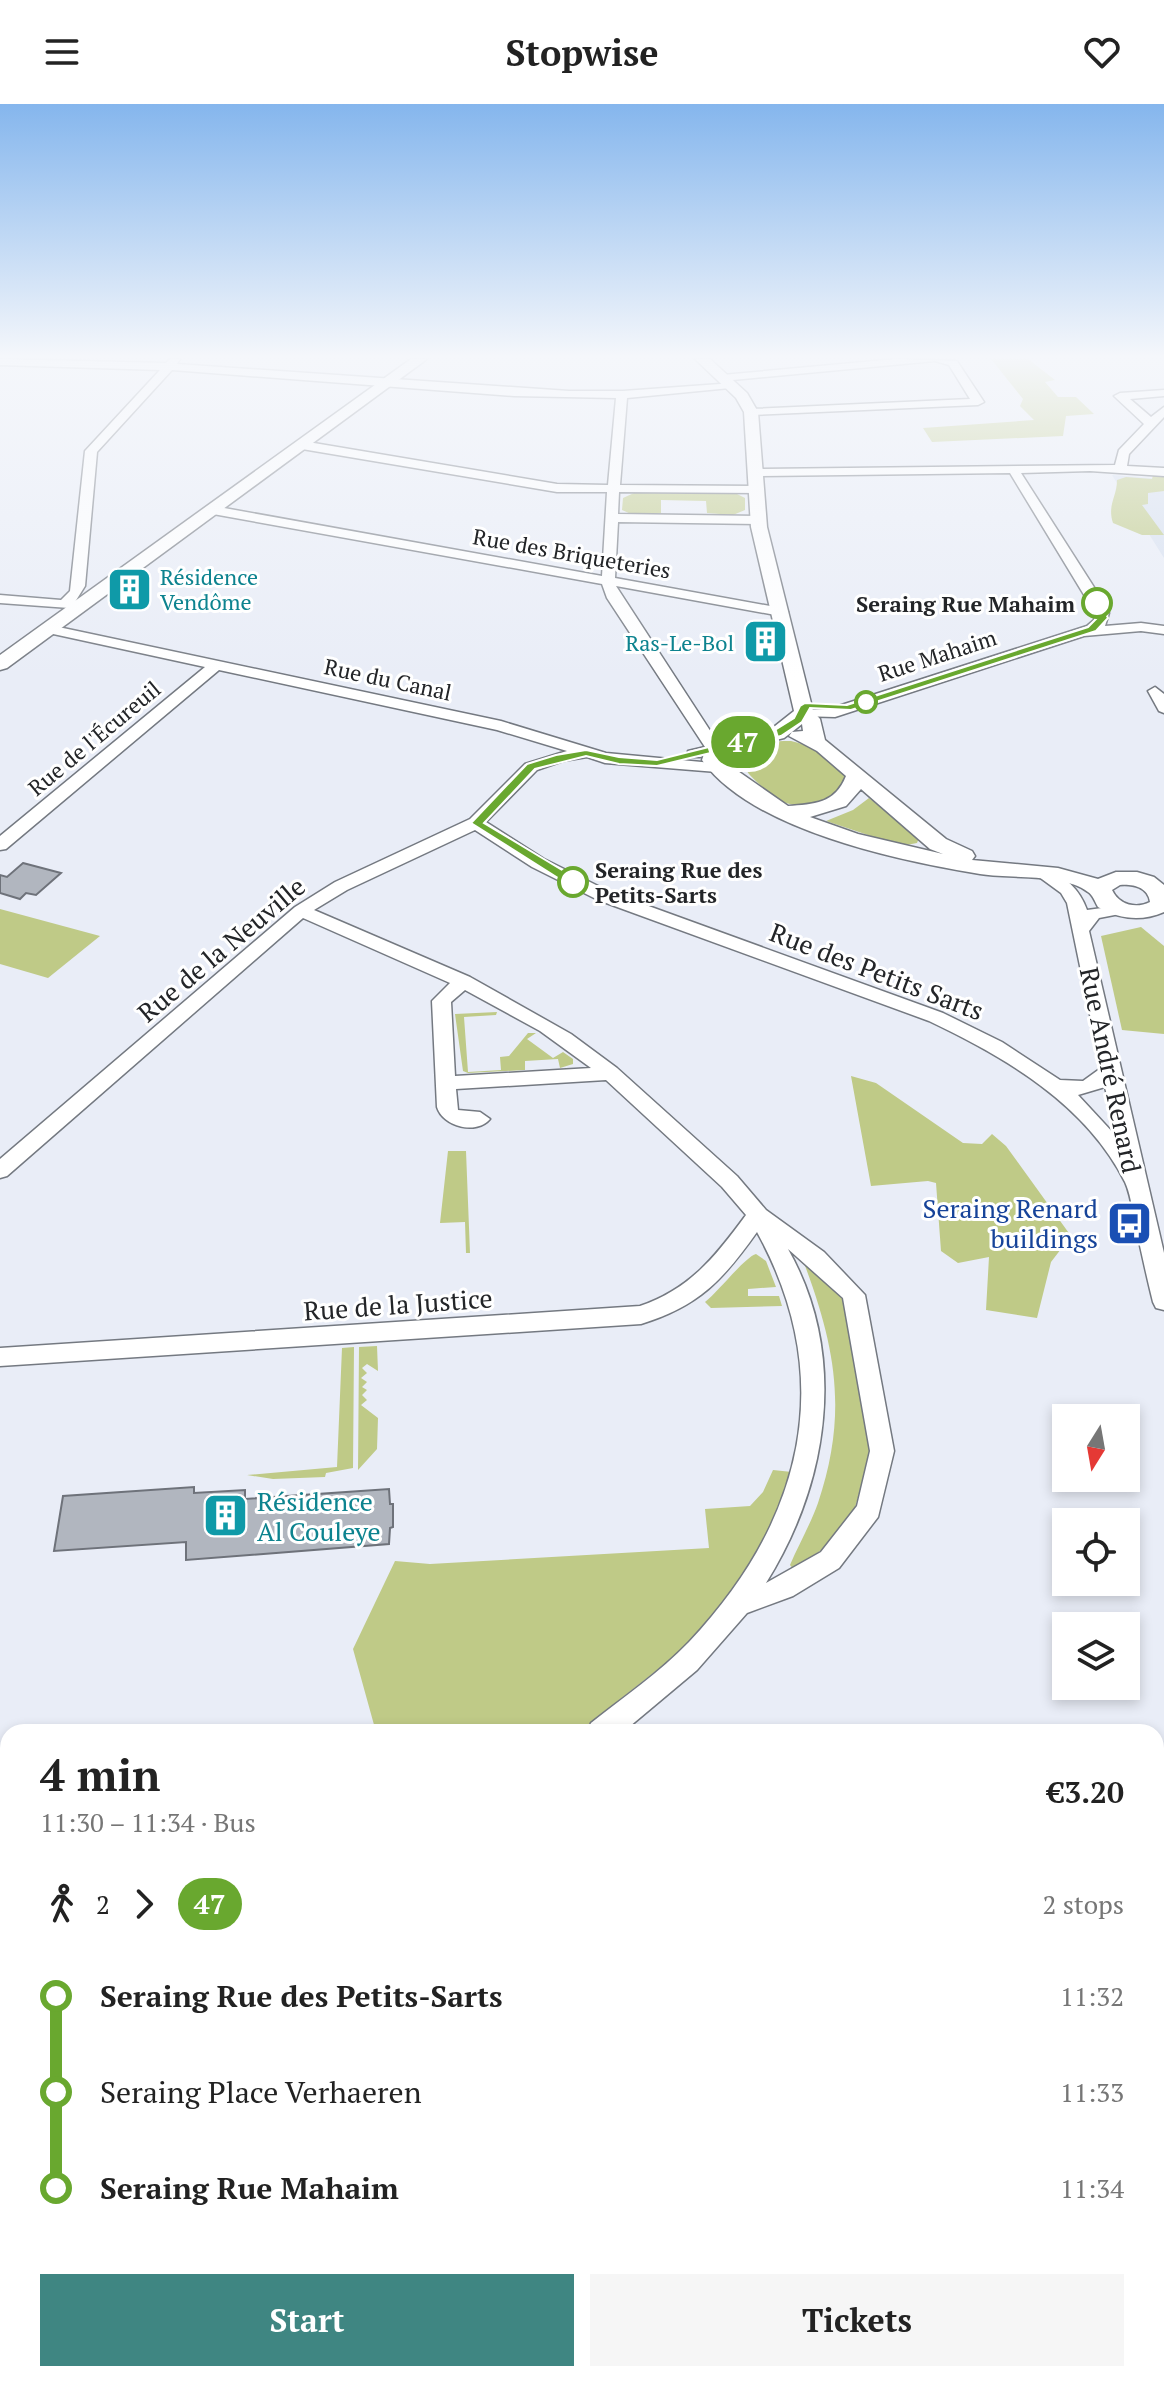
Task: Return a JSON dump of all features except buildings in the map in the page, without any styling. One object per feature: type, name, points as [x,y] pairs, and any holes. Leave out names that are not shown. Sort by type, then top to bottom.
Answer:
[{"type":"street","points":[[73,604],[78,586],[90,465]]},
{"type":"street","points":[[0,664],[49,629],[73,604],[105,589],[274,465]]},
{"type":"street","points":[[422,465],[557,488],[613,493],[756,490]]},
{"type":"street","points":[[615,465],[608,583],[614,598],[715,758],[784,813],[896,851],[1073,877],[1112,897],[1164,931]]},
{"type":"street","points":[[755,465],[758,520],[808,715],[856,777],[947,849],[965,856],[1112,897],[1149,911],[1160,894],[1125,878],[1112,897]]},
{"type":"street","points":[[756,472],[1115,468],[1164,472]]},
{"type":"street","points":[[1013,469],[1103,615]]},
{"type":"street","name":"Rue des Briqueteries","points":[[213,510],[781,612]]},
{"type":"street","points":[[612,518],[758,520]]},
{"type":"street","points":[[78,586],[105,589]]},
{"type":"street","points":[[0,599],[73,604]]},
{"type":"street","name":"Rue Mahaim","points":[[808,715],[830,714],[1084,632],[1097,626],[1103,615],[1141,627],[1164,630]]},
{"type":"street","name":"Rue Mahaim","points":[[1084,632],[1141,627]]},
{"type":"street","name":"Rue du Canal","points":[[49,629],[501,726],[619,761],[657,763],[715,758]]},
{"type":"street","name":"Rue de l'Écureuil","points":[[0,845],[216,665]]},
{"type":"street","points":[[1155,691],[1164,708]]},
{"type":"street","points":[[715,758],[777,734],[808,715],[847,708]]},
{"type":"street","points":[[530,735],[534,752],[531,767]]},
{"type":"street","name":"Rue de la Neuville","points":[[0,1171],[301,911],[341,886],[476,823],[531,767],[560,757],[586,753]]},
{"type":"street","points":[[784,813],[818,810],[837,804],[851,793],[856,777]]},
{"type":"street","name":"Rue des Petits Sarts","points":[[476,823],[580,886],[936,1017],[999,1049],[1056,1086],[1094,1120],[1134,1179]]},
{"type":"street","name":"Rue André Renard","points":[[1044,874],[1073,892],[1134,1179],[1164,1302]]},
{"type":"street","name":"Rue André Renard","points":[[1080,924],[1112,897]]},
{"type":"street","points":[[301,911],[463,981],[548,1027],[610,1073],[721,1175],[758,1215],[816,1258],[854,1295],[882,1451],[869,1510],[830,1560],[784,1588],[735,1606]]},
{"type":"street","points":[[463,981],[441,1001],[447,1107],[452,1117],[480,1119]]},
{"type":"street","points":[[1056,1086],[1076,1089],[1093,1086],[1111,1069]]},
{"type":"street","points":[[446,1083],[610,1073]]},
{"type":"street","points":[[611,1724],[680,1668],[714,1634],[760,1570],[793,1507],[803,1480],[815,1415],[814,1365],[804,1318],[785,1264],[758,1215]]},
{"type":"street","name":"Rue de la Justice","points":[[0,1357],[641,1315],[666,1308],[707,1282],[758,1215]]},
{"type":"shaded area","points":[[1112,475],[1164,479],[1164,558]]},
{"type":"green space","points":[[1153,475],[1164,477],[1164,491],[1148,493],[1148,504],[1142,505],[1164,535],[1142,535],[1113,523],[1111,511],[1117,480],[1126,477],[1152,479]]},
{"type":"green space","points":[[634,493],[737,494],[745,498],[745,510],[733,515],[707,513],[706,501],[661,500],[661,513],[631,514],[622,510],[623,498]]},
{"type":"green space","points":[[791,741],[815,750],[836,764],[845,778],[839,794],[816,803],[797,805],[769,793],[753,778],[742,758],[747,752],[770,742]]},
{"type":"green space","points":[[869,798],[919,838],[917,843],[901,846],[826,821],[853,810]]},
{"type":"green space","points":[[0,909],[100,936],[48,978],[0,964]]},
{"type":"green space","points":[[1141,927],[1164,946],[1164,1034],[1122,1030],[1101,936]]},
{"type":"green space","points":[[497,1012],[496,1015],[464,1017],[468,1072],[501,1070],[500,1057],[509,1056],[528,1033],[536,1033],[527,1039],[553,1058],[563,1052],[573,1059],[573,1064],[560,1068],[558,1059],[525,1061],[525,1070],[468,1073],[463,1071],[455,1014]]},
{"type":"green space","points":[[851,1076],[876,1083],[963,1143],[982,1144],[992,1134],[1006,1146],[1071,1236],[1051,1262],[1037,1318],[986,1310],[989,1257],[958,1263],[941,1251],[936,1183],[871,1186]]},
{"type":"green space","points":[[448,1151],[466,1151],[470,1253],[466,1253],[465,1222],[440,1223]]},
{"type":"green space","points":[[756,1254],[766,1261],[776,1287],[748,1289],[748,1296],[779,1296],[782,1306],[711,1308],[705,1302],[745,1261]]},
{"type":"green space","points":[[804,1263],[837,1288],[846,1303],[871,1444],[854,1511],[826,1547],[793,1569],[790,1565],[815,1511],[827,1471],[835,1410],[834,1382],[824,1324]]},
{"type":"green space","points":[[377,1346],[378,1371],[367,1364],[362,1368],[367,1373],[361,1378],[367,1382],[362,1387],[367,1390],[362,1395],[367,1400],[361,1405],[378,1418],[377,1449],[358,1470],[359,1347]]},
{"type":"green space","points":[[354,1347],[353,1468],[326,1473],[325,1477],[273,1479],[247,1475],[337,1467],[342,1348]]},
{"type":"green space","points":[[773,1470],[792,1472],[767,1533],[733,1590],[676,1655],[589,1724],[374,1724],[353,1649],[395,1561],[430,1564],[709,1548],[705,1509],[750,1506],[763,1492]]},
{"type":"bus line","name":"47","points":[[573,882],[476,823],[531,767],[560,757],[586,753],[619,761],[657,763],[777,734],[798,720],[809,705],[847,708],[1092,629],[1103,618],[1097,603]]},
{"type":"place","name":"Résidence Vendôme","points":[[129,589]]},
{"type":"place","name":"Seraing Rue Mahaim","points":[[1097,603]]},
{"type":"place","name":"Ras-Le-Bol","points":[[765,642]]},
{"type":"place","name":"Seraing Rue des Petits-Sarts","points":[[573,882]]},
{"type":"place","name":"Seraing Renard buildings","points":[[1129,1223]]},
{"type":"place","name":"Résidence Al Couleye","points":[[226,1516]]}]
